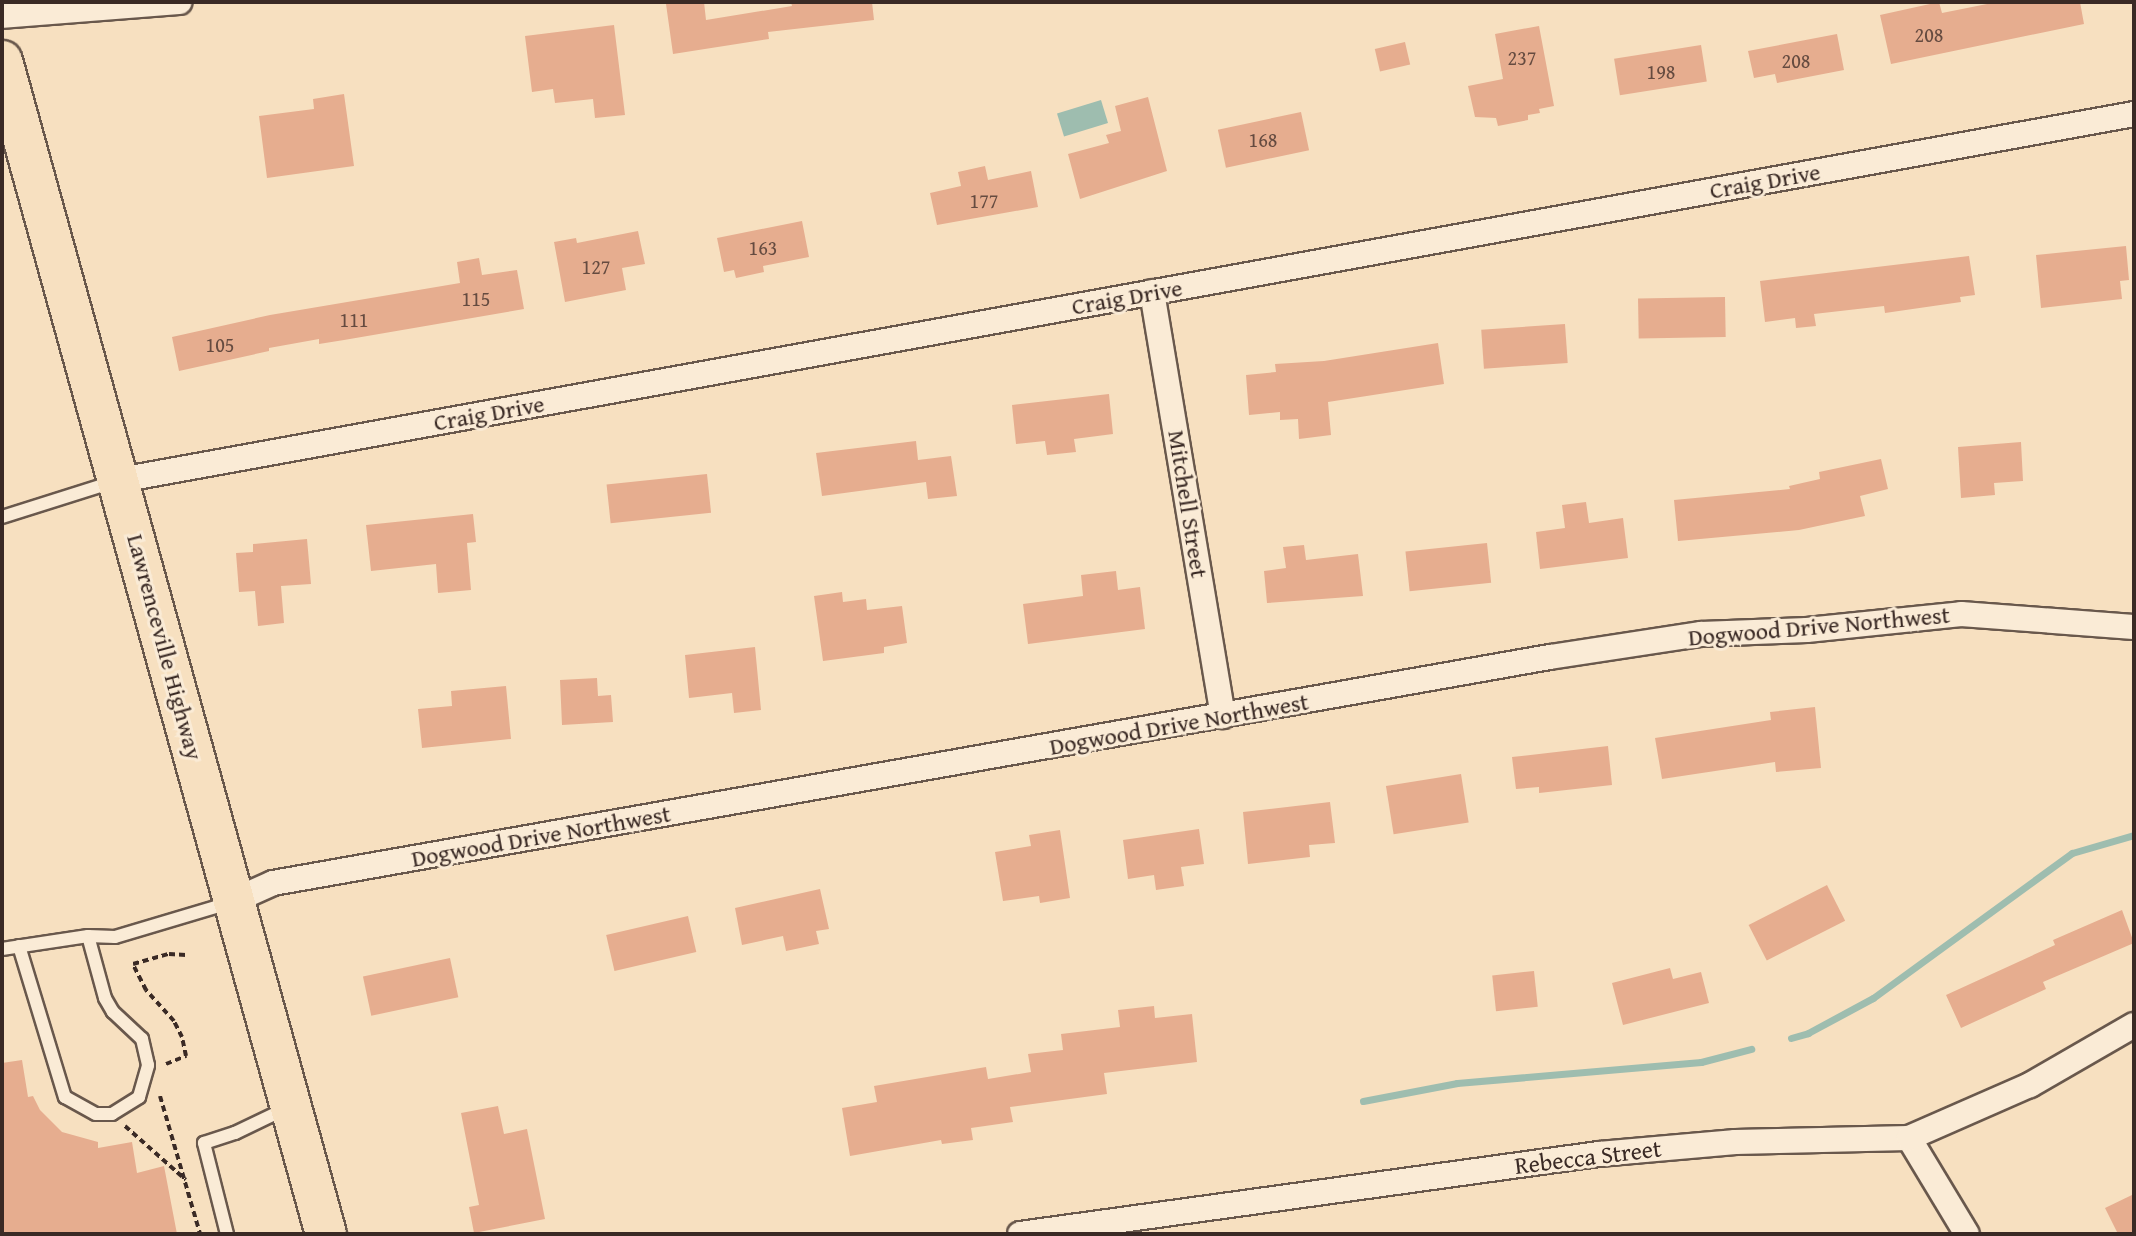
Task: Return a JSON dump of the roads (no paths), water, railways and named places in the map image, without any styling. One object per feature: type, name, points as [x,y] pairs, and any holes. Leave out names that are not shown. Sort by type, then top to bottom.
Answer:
[{"type":"main road","name":"Lawrenceville Highway","points":[[2,61],[326,1234]]},
{"type":"street","points":[[2,16],[179,2]]},
{"type":"street","name":"Craig Drive","points":[[120,480],[2134,114]]},
{"type":"street","name":"Mitchell Street","points":[[1152,292],[1223,716]]},
{"type":"street","name":"Dogwood Drive Northwest","points":[[233,901],[273,883],[1550,657],[1701,634],[1807,630],[1961,614],[2134,627]]},
{"type":"street","name":"Rebecca Street","points":[[1020,1234],[1599,1154],[1735,1142],[1909,1138],[2030,1085],[2134,1025]]},
{"type":"street","points":[[1909,1138],[1967,1234]]},
{"type":"lane","points":[[2,517],[120,480]]},
{"type":"lane","points":[[2,949],[88,936],[115,937],[233,901]]},
{"type":"lane","points":[[19,946],[65,1097],[96,1114],[112,1114],[139,1097],[146,1081],[147,1052],[142,1039],[113,1012],[105,998],[88,936]]},
{"type":"lane","points":[[227,1234],[204,1143],[235,1133],[290,1107]]},
{"type":"waterway","points":[[1791,1038],[1808,1033],[1873,998],[2072,853],[2134,835]]},
{"type":"waterway","points":[[1363,1101],[1457,1083],[1701,1062],[1751,1049]]}]
